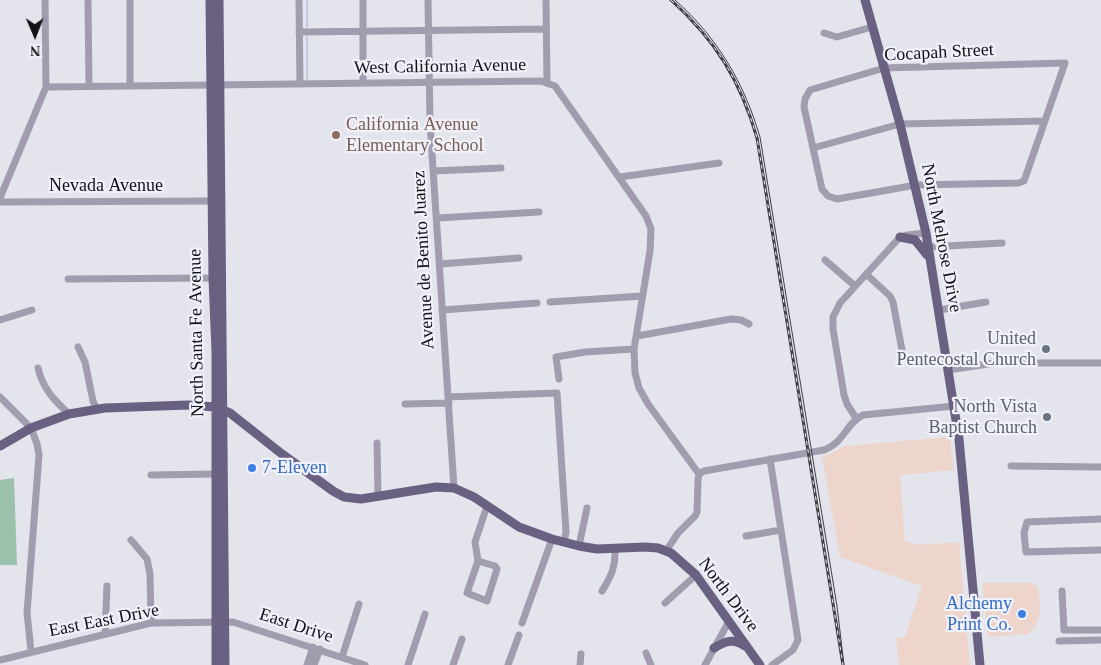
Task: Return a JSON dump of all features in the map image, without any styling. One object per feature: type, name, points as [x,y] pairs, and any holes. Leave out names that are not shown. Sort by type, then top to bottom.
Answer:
[{"type":"main road","name":"North Santa Fe Avenue","points":[[210,0],[221,168],[220,622],[216,665]]},
{"type":"main road","name":"North Santa Fe Avenue","points":[[219,0],[212,134],[212,201],[213,278],[219,409],[215,474],[220,622],[225,665]]},
{"type":"main road","name":"North Melrose Drive","points":[[865,0],[916,185],[926,233],[959,439],[980,665]]},
{"type":"main road","points":[[212,134],[216,146],[217,165],[221,168]]},
{"type":"main road","points":[[900,238],[915,240],[930,260]]},
{"type":"main road","points":[[0,446],[30,428],[69,414],[97,409],[188,405],[219,409],[230,413],[282,454],[344,497],[360,499],[436,487],[454,488],[474,497],[519,527],[552,539],[596,549],[646,547],[666,551]]},
{"type":"main road","name":"North Drive","points":[[666,551],[696,575],[760,665]]},
{"type":"main road","points":[[714,648],[726,640],[739,642],[746,646]]},
{"type":"street","points":[[0,198],[46,87],[45,0]]},
{"type":"street","points":[[88,0],[89,86]]},
{"type":"street","points":[[130,0],[130,85]]},
{"type":"street","points":[[299,0],[300,83]]},
{"type":"street","points":[[363,0],[363,82]]},
{"type":"street","name":"Avenue de Benito Juarez","points":[[428,0],[428,82],[454,488]]},
{"type":"street","points":[[546,0],[547,82]]},
{"type":"street","points":[[824,33],[836,37],[872,27]]},
{"type":"street","points":[[299,32],[546,29]]},
{"type":"street","name":"Cocapah Street","points":[[813,148],[804,107],[805,99],[810,90],[884,68],[1066,64],[1045,122]]},
{"type":"street","name":"West California Avenue","points":[[46,87],[363,82],[547,82],[555,86],[646,216],[650,229],[650,251],[634,349],[635,373],[639,388],[648,404],[699,474]]},
{"type":"street","points":[[1045,122],[1024,181],[1018,183],[916,185],[837,199],[826,199],[813,148],[900,124],[1045,122]]},
{"type":"street","points":[[620,177],[719,162]]},
{"type":"street","points":[[434,171],[501,168]]},
{"type":"street","name":"Nevada Avenue","points":[[0,202],[212,201]]},
{"type":"street","points":[[437,218],[539,212]]},
{"type":"street","points":[[856,418],[847,404],[844,395],[833,329],[833,317],[840,303],[900,238],[907,235],[926,233]]},
{"type":"street","points":[[928,247],[1002,243]]},
{"type":"street","points":[[440,264],[519,258]]},
{"type":"street","points":[[825,260],[855,286]]},
{"type":"street","points":[[866,274],[890,296],[893,302],[902,350]]},
{"type":"street","points":[[68,279],[213,278]]},
{"type":"street","points":[[550,302],[642,296]]},
{"type":"street","points":[[939,310],[986,302]]},
{"type":"street","points":[[442,310],[537,303]]},
{"type":"street","points":[[0,320],[32,310]]},
{"type":"street","points":[[637,336],[731,319],[749,324]]},
{"type":"street","points":[[78,347],[85,362],[93,401],[97,409]]},
{"type":"street","points":[[559,379],[556,357],[585,352],[634,349]]},
{"type":"street","points":[[948,370],[995,363],[1101,363]]},
{"type":"street","points":[[38,368],[44,387],[52,398],[69,414]]},
{"type":"street","points":[[405,404],[557,393],[566,532],[564,542]]},
{"type":"street","points":[[0,397],[30,428],[37,444],[39,455],[27,613],[31,651]]},
{"type":"street","points":[[666,551],[678,532],[697,512],[699,474],[719,468],[830,448],[840,440],[856,418],[871,413],[954,406]]},
{"type":"street","points":[[377,443],[378,496]]},
{"type":"street","points":[[770,459],[798,640],[793,650],[772,665]]},
{"type":"street","points":[[1011,466],[1101,467]]},
{"type":"street","points":[[151,475],[215,474]]},
{"type":"street","points":[[478,561],[495,566],[497,569],[487,601],[467,593],[478,561],[475,542],[488,506]]},
{"type":"street","points":[[579,546],[588,508]]},
{"type":"street","points":[[1101,519],[1027,522],[1024,533],[1026,552],[1101,550]]},
{"type":"street","points":[[746,536],[781,530]]},
{"type":"street","points":[[522,623],[552,539]]},
{"type":"street","points":[[130,540],[147,559],[150,574],[151,623]]},
{"type":"street","points":[[602,591],[612,576],[616,561],[615,549]]},
{"type":"street","points":[[665,602],[696,575]]},
{"type":"street","points":[[105,634],[107,586]]},
{"type":"street","points":[[1062,591],[1064,630],[1101,630]]},
{"type":"street","points":[[342,657],[359,604]]},
{"type":"street","points":[[408,665],[425,614]]},
{"type":"street","points":[[705,665],[729,621]]},
{"type":"street","name":"East East Drive","points":[[0,660],[151,623],[220,622]]},
{"type":"street","name":"East Drive","points":[[220,622],[233,622],[365,665]]},
{"type":"street","points":[[508,665],[519,635]]},
{"type":"street","points":[[453,665],[462,639]]},
{"type":"street","points":[[1060,641],[1101,640]]},
{"type":"street","points":[[307,665],[316,648]]},
{"type":"street","points":[[314,665],[316,648]]},
{"type":"street","points":[[646,653],[651,665]]},
{"type":"street","points":[[580,665],[581,654]]},
{"type":"shaded area","points":[[950,437],[954,470],[900,475],[905,541],[919,545],[959,542],[970,665],[899,665],[896,639],[905,637],[922,586],[840,557],[822,456],[845,446]]},
{"type":"shaded area","points":[[982,583],[1032,583],[1037,586],[1040,615],[1036,625],[1029,634],[988,637]]},
{"type":"green space","points":[[14,478],[17,565],[0,565],[0,480]]},
{"type":"waterway","points":[[307,0],[307,27]]},
{"type":"waterway","points":[[307,37],[307,79]]},
{"type":"tram line","points":[[675,0],[704,30],[728,62],[746,98],[760,137],[837,606],[844,665]]},
{"type":"railway","points":[[671,0],[714,46],[743,98],[757,138],[843,665]]},
{"type":"place","name":"California Avenue Elementary School","points":[[336,135]]},
{"type":"place","name":"United Pentecostal Church","points":[[1046,349]]},
{"type":"place","name":"North Vista Baptist Church","points":[[1047,417]]},
{"type":"place","name":"7-Eleven","points":[[252,468]]},
{"type":"place","name":"Alchemy Print Co.","points":[[1022,614]]}]
